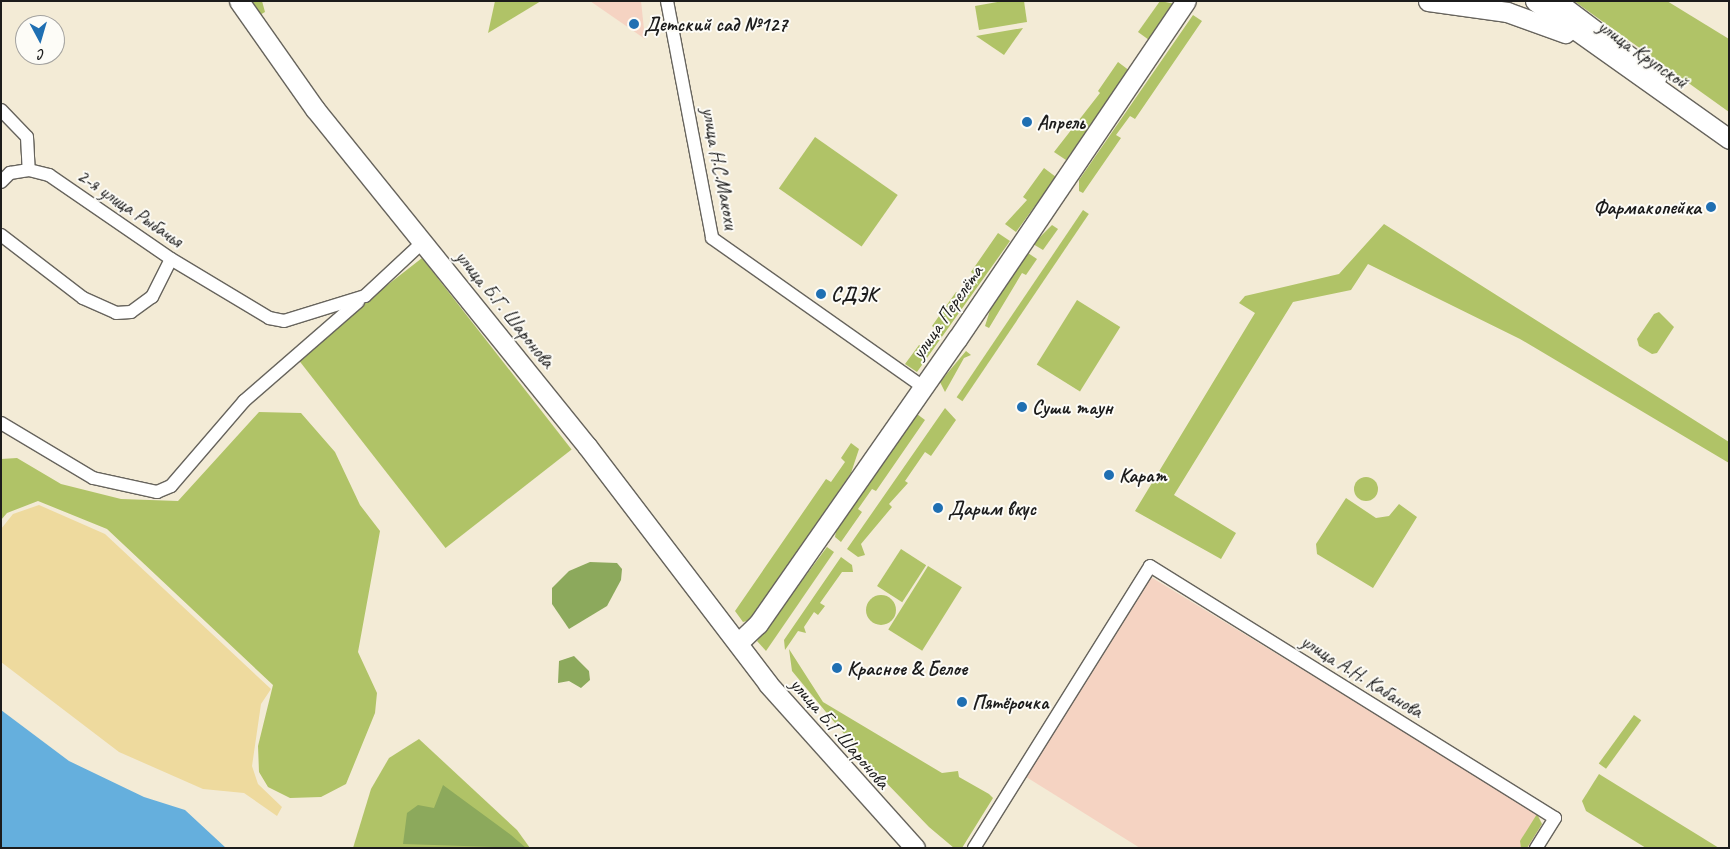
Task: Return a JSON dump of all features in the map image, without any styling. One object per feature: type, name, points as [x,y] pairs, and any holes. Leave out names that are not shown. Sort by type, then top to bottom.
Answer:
[{"type":"main road","name":"улица Б.Г. Шаронова","points":[[239,1],[300,90],[423,242],[738,643]]},
{"type":"main road","name":"улица Перелёта","points":[[738,643],[758,624],[1186,1]]},
{"type":"main road","points":[[1428,1],[1531,19],[1609,58]]},
{"type":"main road","name":"улица Крупской","points":[[1534,1],[1609,58],[1729,139]]},
{"type":"main road","name":"улица Крупской","points":[[1556,1],[1729,125]]},
{"type":"main road","name":"улица Б.Г.Шаронова","points":[[738,643],[798,720],[915,848]]},
{"type":"street","name":"улица Н.С.Макохи","points":[[667,1],[712,238],[922,386]]},
{"type":"street","points":[[1,110],[27,137],[30,170],[10,173],[1,182]]},
{"type":"street","name":"2-я улица Рыбачья","points":[[30,170],[54,179],[171,259],[269,318],[298,319],[365,296]]},
{"type":"street","points":[[1,234],[83,298],[116,313],[131,312],[152,297],[171,259]]},
{"type":"street","points":[[1,423],[93,478],[157,492],[171,486],[244,401],[365,296],[423,242]]},
{"type":"street","name":"улица А.Н. Кабанова","points":[[974,848],[1150,566],[1555,818],[1536,848]]},
{"type":"shaded area","name":"Детский сад №127","points":[[590,1],[641,1],[645,39]]},
{"type":"shaded area","points":[[1151,577],[1537,813],[1542,824],[1528,848],[1140,848],[1023,775]]},
{"type":"green space","points":[[245,1],[262,1],[265,12],[258,16]]},
{"type":"green space","points":[[495,1],[541,1],[488,33]]},
{"type":"green space","points":[[1003,1],[1024,1],[1027,22],[979,30],[975,6]]},
{"type":"green space","points":[[1160,1],[1176,4],[1149,40],[1138,32]]},
{"type":"green space","points":[[1574,1],[1667,1],[1729,39],[1729,112]]},
{"type":"green space","points":[[1193,15],[1202,21],[1135,119],[1130,116],[1116,135],[1121,138],[1083,193],[1079,191],[1079,180]]},
{"type":"green space","points":[[1023,28],[1004,55],[976,36]]},
{"type":"green space","points":[[1118,62],[1130,71],[1066,160],[1054,152],[1100,93],[1098,91]]},
{"type":"green space","points":[[815,137],[898,195],[862,247],[779,189]]},
{"type":"green space","points":[[1044,168],[1056,177],[1016,232],[1005,224],[1027,200],[1023,197]]},
{"type":"green space","points":[[1083,210],[1089,214],[962,401],[957,397]]},
{"type":"green space","points":[[1384,224],[1729,442],[1729,463],[1520,339],[1368,264],[1351,290],[1293,302],[1174,495],[1236,533],[1221,559],[1135,511],[1255,313],[1239,303],[1245,296],[1339,274]]},
{"type":"green space","points":[[1052,225],[1058,229],[1043,250],[1033,244]]},
{"type":"green space","points":[[998,233],[1010,241],[917,372],[905,364],[919,345],[923,348],[936,329],[932,326],[956,292],[961,295],[975,275],[971,272]]},
{"type":"green space","points":[[1028,253],[1037,259],[1026,275],[1022,273],[989,328],[985,326],[992,304]]},
{"type":"green space","points":[[422,258],[572,449],[446,548],[296,357]]},
{"type":"green space","points":[[1077,300],[1120,327],[1080,391],[1037,364]]},
{"type":"green space","points":[[1659,312],[1674,327],[1657,353],[1652,354],[1639,346],[1637,339],[1654,314]]},
{"type":"green space","points":[[966,351],[971,355],[964,358],[945,392],[940,382]]},
{"type":"green space","points":[[945,408],[956,420],[931,456],[925,452],[905,481],[908,483],[889,504],[892,507],[861,544],[865,555],[858,557],[847,549]]},
{"type":"green space","points":[[259,412],[301,413],[335,452],[360,505],[380,531],[358,652],[377,693],[375,713],[346,784],[321,797],[290,798],[268,787],[259,772],[258,746],[273,685],[107,529],[38,501],[7,513],[1,520],[1,459],[17,458],[61,484],[121,499],[178,501]]},
{"type":"green space","points":[[917,414],[925,420],[876,491],[872,489],[858,509],[862,512],[841,542],[835,537],[836,530]]},
{"type":"green space","points":[[851,443],[859,449],[851,473],[750,620],[743,622],[735,611],[826,479],[831,482],[845,462],[841,458]]},
{"type":"green space","points":[[1366,477],[1374,481],[1378,489],[1374,497],[1366,501],[1358,497],[1354,489],[1358,481]]},
{"type":"green space","points":[[1346,498],[1376,518],[1389,516],[1399,504],[1417,517],[1373,588],[1317,554],[1316,544]]},
{"type":"green space","points":[[827,547],[834,552],[766,651],[757,641]]},
{"type":"green space","points":[[901,549],[926,565],[902,602],[877,586]]},
{"type":"green space","points":[[841,557],[852,565],[853,572],[842,572],[820,603],[825,606],[818,615],[814,612],[804,627],[806,633],[798,631],[785,650],[784,640]]},
{"type":"green space","points":[[590,562],[617,563],[622,569],[621,580],[607,606],[569,629],[552,604],[552,588],[569,571]]},
{"type":"green space","points":[[928,566],[962,587],[922,651],[888,630]]},
{"type":"green space","points":[[881,595],[887,596],[895,604],[895,616],[887,624],[881,625],[875,624],[867,616],[866,610],[867,604],[875,596]]},
{"type":"green space","points":[[789,649],[823,702],[942,773],[958,771],[959,777],[993,798],[962,848],[954,848],[929,827],[874,770],[792,671]]},
{"type":"green space","points":[[574,656],[589,671],[590,680],[581,688],[569,681],[558,683],[559,661]]},
{"type":"green space","points":[[1634,715],[1641,720],[1606,769],[1599,764]]},
{"type":"green space","points":[[419,739],[517,830],[530,848],[353,848],[371,789],[389,758]]},
{"type":"green space","points":[[1599,774],[1719,848],[1646,848],[1586,811],[1582,801]]},
{"type":"green space","points":[[443,785],[526,848],[403,844],[407,813],[418,805],[434,808]]},
{"type":"green space","points":[[1537,814],[1542,824],[1527,848],[1521,848],[1520,841]]},
{"type":"sand","points":[[39,505],[105,534],[271,689],[261,704],[252,766],[258,784],[282,807],[277,816],[244,793],[203,789],[119,752],[1,662],[1,529],[13,514]]},
{"type":"water","points":[[1,710],[69,761],[144,797],[185,810],[226,848],[1,848]]},
{"type":"place","name":"Детский сад №127","points":[[634,24]]},
{"type":"place","name":"Апрель","points":[[1027,122]]},
{"type":"place","name":"Фармакопейка","points":[[1711,207]]},
{"type":"place","name":"СДЭК","points":[[821,294]]},
{"type":"place","name":"Суши таун","points":[[1022,407]]},
{"type":"place","name":"Карат","points":[[1109,475]]},
{"type":"place","name":"Дарим вкус","points":[[938,508]]},
{"type":"place","name":"Красное & Белое","points":[[837,668]]},
{"type":"place","name":"Пятёрочка","points":[[962,702]]}]
